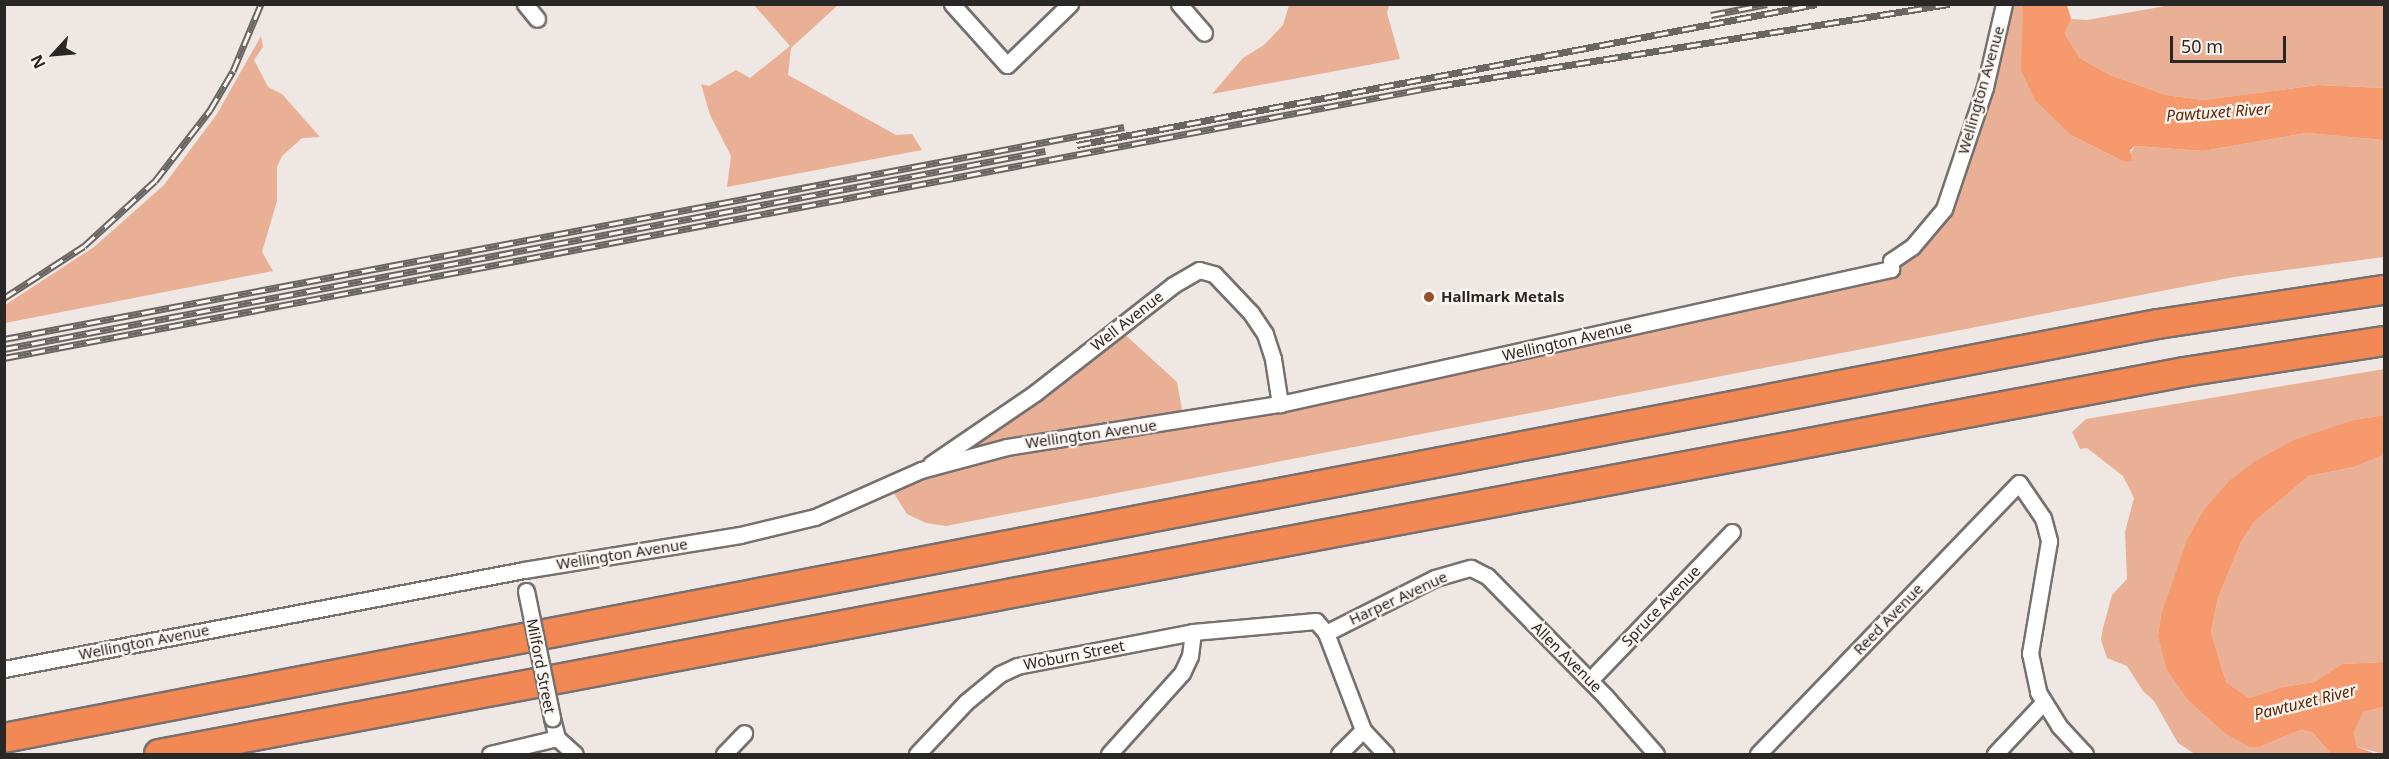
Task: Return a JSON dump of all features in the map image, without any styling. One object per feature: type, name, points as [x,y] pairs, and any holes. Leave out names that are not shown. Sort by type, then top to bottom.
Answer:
[{"type":"highway","points":[[4,738],[2158,324],[2385,290]]},
{"type":"highway","points":[[159,754],[2164,375],[2385,341]]},
{"type":"street","points":[[525,4],[537,20]]},
{"type":"street","points":[[952,4],[1007,65],[1070,4]]},
{"type":"street","points":[[1179,4],[1204,33]]},
{"type":"street","name":"Wellington Avenue","points":[[4,669],[524,570],[740,535],[815,517],[921,470],[1029,443],[1280,404],[1890,269],[1891,261],[1912,247],[1944,209],[1985,87],[2004,4]]},
{"type":"street","name":"Well Avenue","points":[[921,470],[1035,393],[1173,285],[1199,270],[1214,274],[1265,334],[1274,359],[1280,404]]},
{"type":"street","name":"Reed Avenue","points":[[1758,754],[2019,483],[2043,518],[2049,541],[2030,653],[2042,704]]},
{"type":"street","name":"Spruce Avenue","points":[[1590,680],[1732,532]]},
{"type":"street","name":"Allen Avenue","points":[[1470,568],[1487,576],[1590,680],[1656,754]]},
{"type":"street","name":"Harper Avenue","points":[[1326,633],[1435,578],[1470,568]]},
{"type":"street","name":"Milford Street","points":[[524,570],[526,591],[557,738]]},
{"type":"street","points":[[1109,754],[1182,673],[1191,656],[1193,632],[1316,621],[1326,633],[1363,730],[1385,754]]},
{"type":"street","name":"Woburn Street","points":[[917,754],[966,702],[1000,674],[1017,666],[1193,632]]},
{"type":"street","points":[[1995,754],[2042,704],[2085,754]]},
{"type":"street","points":[[1340,754],[1363,730]]},
{"type":"street","points":[[724,754],[744,733]]},
{"type":"street","points":[[490,754],[557,738]]},
{"type":"street","points":[[542,754],[557,738]]},
{"type":"street","points":[[557,738],[575,754]]},
{"type":"shaded area","points":[[754,5],[838,5],[791,48],[788,75],[896,135],[912,134],[922,150],[727,187],[731,156],[710,115],[701,84],[709,86],[736,70],[750,78],[790,46]]},
{"type":"shaded area","points":[[1289,5],[1389,5],[1387,13],[1400,59],[1212,94],[1243,58],[1264,45],[1283,25]]},
{"type":"shaded area","points":[[2002,5],[2023,5],[2071,135],[2125,162],[2135,146],[2203,151],[2306,133],[2384,140],[2384,257],[2234,277],[946,526],[926,523],[907,514],[890,487],[1121,331],[1177,382],[1184,420],[1889,263],[1943,205]]},
{"type":"shaded area","points":[[2171,5],[2384,5],[2384,88],[2318,85],[2203,100],[2166,95],[2110,75],[2080,58],[2065,34],[2071,19],[2087,20]]},
{"type":"shaded area","points":[[261,36],[263,47],[254,60],[268,87],[282,94],[320,137],[302,138],[282,156],[277,167],[277,201],[262,252],[273,271],[5,323],[5,305],[94,247],[164,185],[217,114]]},
{"type":"shaded area","points":[[2384,369],[2384,415],[2354,420],[2169,599],[2161,615],[2158,636],[2260,747],[2300,730],[2312,732],[2331,754],[2195,754],[2178,743],[2154,701],[2143,691],[2127,666],[2107,658],[2101,640],[2103,628],[2112,595],[2127,579],[2125,532],[2134,498],[2123,476],[2087,448],[2080,449],[2072,432],[2086,419]]},
{"type":"shaded area","points":[[2384,455],[2384,662],[2342,664],[2314,682],[2282,687],[2249,698],[2226,682],[2211,632],[2218,598],[2241,542],[2254,522],[2309,476],[2354,467]]},
{"type":"shaded area","points":[[2384,707],[2384,754],[2357,747],[2354,732],[2362,712]]},
{"type":"water","name":"Pawtuxet River","points":[[2023,5],[2067,5],[2071,19],[2065,34],[2080,58],[2110,75],[2166,95],[2203,100],[2318,85],[2384,88],[2384,140],[2306,133],[2203,151],[2135,146],[2130,150],[2132,161],[2125,162],[2071,135],[2035,100],[2021,70]]},
{"type":"water","name":"Pawtuxet River","points":[[2384,415],[2384,455],[2354,467],[2309,476],[2254,522],[2241,542],[2218,598],[2211,632],[2226,682],[2249,698],[2282,687],[2314,682],[2342,664],[2384,662],[2384,707],[2363,712],[2354,732],[2357,747],[2376,754],[2331,754],[2312,732],[2300,730],[2260,747],[2250,747],[2226,734],[2188,700],[2167,670],[2158,636],[2161,615],[2187,540],[2204,510],[2229,481],[2257,460],[2294,440],[2354,420]]},
{"type":"railway","points":[[4,298],[84,246],[155,181],[210,110],[233,71],[261,4]]},
{"type":"railway","points":[[1711,15],[1767,4]]},
{"type":"railway","points":[[1077,145],[1817,4]]},
{"type":"railway","points":[[4,358],[1438,86],[1949,4]]},
{"type":"railway","points":[[4,339],[1124,127]]},
{"type":"railway","points":[[4,349],[1045,151]]},
{"type":"place","name":"Hallmark Metals","points":[[1429,297]]}]
